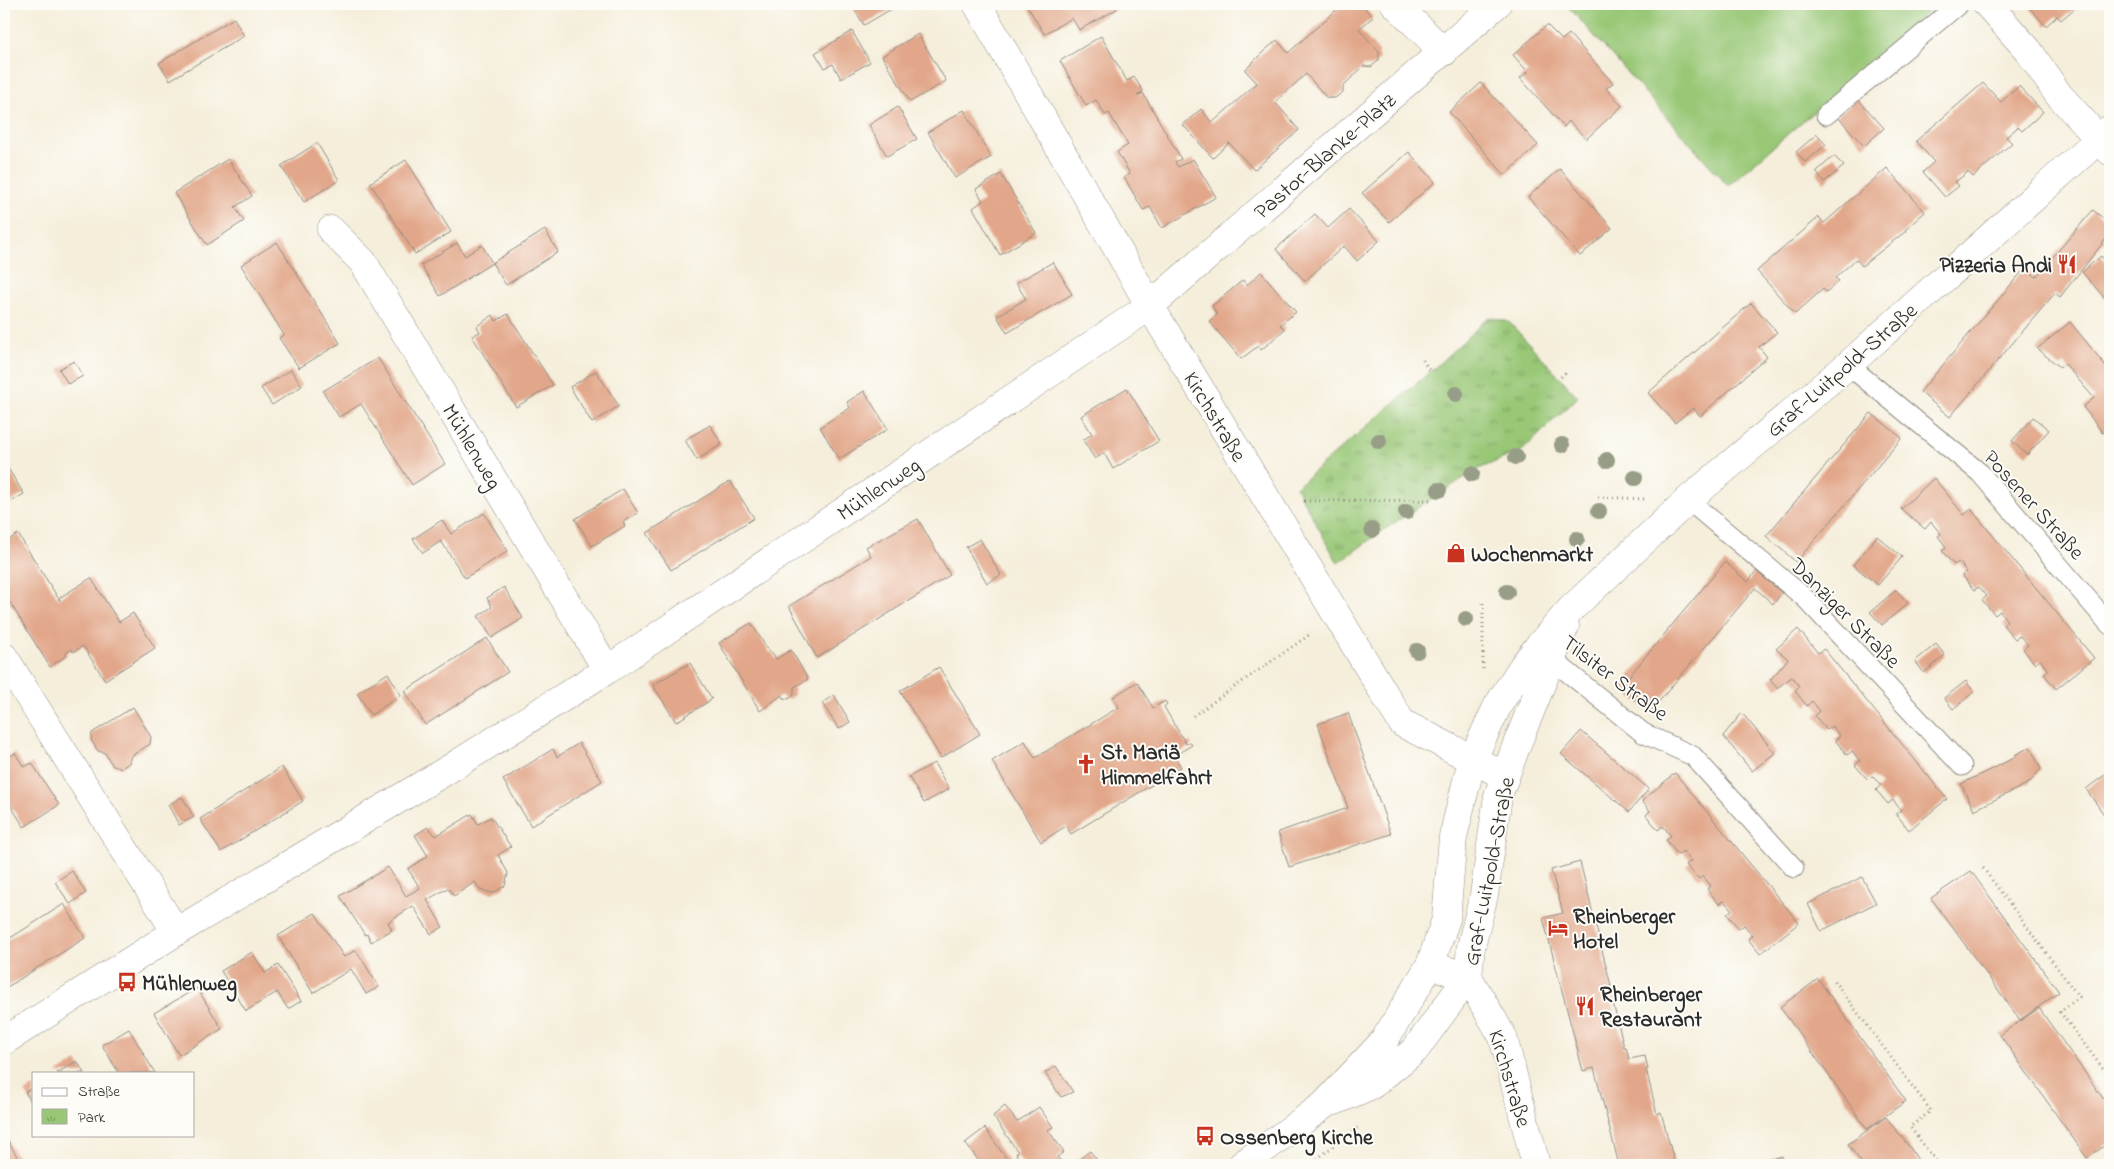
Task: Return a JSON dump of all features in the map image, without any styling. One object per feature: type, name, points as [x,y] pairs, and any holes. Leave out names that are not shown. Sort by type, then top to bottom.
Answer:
[{"type":"street","name":"Kirchstraße","points":[[977,4],[1150,306],[1402,723],[1505,776]]},
{"type":"street","points":[[1395,4],[1444,52]]},
{"type":"street","name":"Pastor-Blanke-Platz","points":[[1150,306],[1497,4]]},
{"type":"street","points":[[1987,4],[2028,50],[2058,94],[2107,140]]},
{"type":"street","name":"Graf-Luitpold-Straße","points":[[1324,1105],[1372,1085],[1415,1050],[1468,977],[1471,948],[1484,895],[1498,796],[1545,654],[1571,609],[1688,500],[1848,365],[2107,140]]},
{"type":"street","name":"Mühlenweg","points":[[331,230],[363,262],[607,670]]},
{"type":"street","name":"Mühlenweg","points":[[4,1041],[176,932],[449,769],[607,670],[1150,306]]},
{"type":"street","name":"Graf-Luitpold-Straße","points":[[1242,1165],[1324,1105],[1384,1041],[1430,965],[1446,919],[1453,837],[1472,760],[1498,705],[1522,666],[1545,654]]},
{"type":"street","points":[[4,657],[176,932]]},
{"type":"street","points":[[1430,965],[1468,977]]},
{"type":"street","name":"Kirchstraße","points":[[1468,977],[1503,1037],[1536,1165]]},
{"type":"lane","points":[[1826,115],[1959,4]]},
{"type":"lane","name":"Posener Straße","points":[[1848,365],[1980,473],[2110,625]]},
{"type":"lane","name":"Danziger Straße","points":[[1688,500],[1806,599],[1962,766]]},
{"type":"lane","name":"Tilsiter Straße","points":[[1545,654],[1644,733],[1693,756],[1794,868]]},
{"type":"path","points":[[1423,360],[1430,372]]},
{"type":"path","points":[[1561,377],[1566,372]]},
{"type":"path","points":[[1266,500],[1431,500]]},
{"type":"path","points":[[1483,603],[1483,675],[1498,705]]},
{"type":"path","points":[[1193,716],[1337,616]]},
{"type":"path","points":[[1983,868],[2079,997],[2060,1012],[2110,1078]]},
{"type":"path","points":[[1834,981],[1931,1111],[1910,1127],[1939,1165]]},
{"type":"green space","points":[[1566,4],[1934,4],[1925,15],[1728,186]]},
{"type":"green space","points":[[1489,317],[1509,322],[1578,397],[1523,450],[1474,471],[1382,531],[1338,563],[1296,487],[1430,372]]},
{"type":"building","points":[[851,4],[900,4],[864,25]]},
{"type":"building","points":[[1026,4],[1114,4],[1117,9],[1079,30],[1072,18],[1044,34]]},
{"type":"building","points":[[1343,4],[1361,4],[1373,17],[1359,29],[1379,52],[1379,60],[1371,67],[1364,66],[1343,86],[1343,92],[1335,98],[1327,98],[1306,74],[1275,102],[1299,130],[1254,170],[1229,143],[1213,158],[1183,125],[1201,109],[1212,123],[1257,83],[1245,70],[1262,53],[1277,40],[1288,53]]},
{"type":"building","points":[[2026,4],[2071,4],[2075,8],[2061,20],[2057,16],[2046,26]]},
{"type":"building","points":[[234,18],[244,36],[170,80],[159,63]]},
{"type":"building","points":[[1547,25],[1562,40],[1569,34],[1613,83],[1606,88],[1622,106],[1586,139],[1569,121],[1564,127],[1520,78],[1528,72],[1513,55]]},
{"type":"building","points":[[852,31],[870,62],[841,79],[833,64],[825,68],[815,53]]},
{"type":"building","points":[[918,34],[946,81],[910,102],[882,56]]},
{"type":"building","points":[[1101,36],[1127,81],[1134,77],[1143,91],[1137,96],[1143,93],[1181,159],[1175,162],[1178,167],[1193,159],[1216,197],[1162,228],[1150,207],[1143,210],[1124,177],[1130,174],[1117,152],[1128,145],[1109,113],[1105,115],[1096,100],[1086,106],[1060,61]]},
{"type":"building","points":[[1481,83],[1538,145],[1505,175],[1449,112]]},
{"type":"building","points":[[1983,83],[2001,102],[2019,86],[2043,112],[2022,131],[2018,127],[2006,137],[2012,143],[1973,177],[1968,172],[1955,182],[1959,186],[1945,197],[1923,172],[1934,162],[1916,141]]},
{"type":"building","points":[[1857,98],[1884,128],[1864,146],[1837,116]]},
{"type":"building","points":[[898,107],[917,139],[887,156],[869,125]]},
{"type":"building","points":[[964,110],[991,157],[955,178],[928,132]]},
{"type":"building","points":[[1817,134],[1826,145],[1805,162],[1796,152]]},
{"type":"building","points":[[317,143],[339,180],[304,202],[281,166]]},
{"type":"building","points":[[1409,152],[1435,182],[1389,222],[1362,193]]},
{"type":"building","points":[[1834,156],[1844,166],[1824,182],[1816,172]]},
{"type":"building","points":[[228,159],[252,196],[235,207],[244,221],[207,245],[174,193]]},
{"type":"building","points":[[406,160],[451,232],[415,254],[370,183]]},
{"type":"building","points":[[1887,168],[1925,212],[1906,231],[1862,266],[1856,259],[1835,278],[1839,281],[1826,292],[1823,289],[1795,314],[1757,271],[1819,217],[1824,223]]},
{"type":"building","points":[[1560,169],[1612,228],[1580,256],[1528,197]]},
{"type":"building","points":[[1001,174],[1036,233],[1000,255],[973,208],[983,201],[976,189]]},
{"type":"building","points":[[1349,209],[1379,241],[1357,261],[1344,246],[1305,281],[1276,249],[1315,214],[1328,228]]},
{"type":"building","points":[[2093,210],[2110,224],[2110,234],[2060,297],[2055,293],[1950,417],[1920,392],[2025,268],[2036,277]]},
{"type":"building","points":[[545,230],[558,252],[506,285],[492,263]]},
{"type":"building","points":[[277,242],[340,343],[299,368],[279,338],[284,335],[241,265]]},
{"type":"building","points":[[457,243],[465,256],[482,245],[492,263],[440,296],[421,265]]},
{"type":"building","points":[[2101,256],[2110,266],[2110,304],[2082,272]]},
{"type":"building","points":[[1053,262],[1072,294],[1007,333],[997,316],[1026,299],[1016,283]]},
{"type":"building","points":[[1261,272],[1296,312],[1280,325],[1285,329],[1261,350],[1258,346],[1241,359],[1209,321],[1217,315],[1212,306],[1243,280],[1247,285]]},
{"type":"building","points":[[1751,303],[1777,332],[1759,347],[1767,357],[1700,416],[1693,408],[1675,423],[1648,393]]},
{"type":"building","points":[[508,314],[553,385],[516,407],[472,336],[480,332],[477,326],[493,315],[496,321]]},
{"type":"building","points":[[2070,322],[2110,371],[2110,431],[2108,429],[2103,433],[2083,407],[2094,398],[2065,364],[2060,367],[2037,349]]},
{"type":"building","points":[[378,358],[445,464],[412,485],[361,404],[339,417],[323,391]]},
{"type":"building","points":[[74,361],[83,376],[68,384],[59,369]]},
{"type":"building","points":[[291,370],[302,386],[272,405],[261,388]]},
{"type":"building","points":[[596,371],[619,406],[592,423],[570,387]]},
{"type":"building","points":[[1127,388],[1159,441],[1113,469],[1104,453],[1095,459],[1083,440],[1092,434],[1081,416]]},
{"type":"building","points":[[864,391],[888,429],[839,459],[820,427],[850,408],[847,402]]},
{"type":"building","points":[[1871,413],[1902,438],[1796,562],[1766,536]]},
{"type":"building","points":[[2033,417],[2049,430],[2027,455],[2012,441]]},
{"type":"building","points":[[710,425],[722,444],[697,460],[685,440]]},
{"type":"building","points":[[4,462],[24,494],[4,506]]},
{"type":"building","points":[[1934,478],[1964,515],[1971,509],[2094,658],[2056,689],[2044,674],[2048,670],[2040,660],[2035,664],[2023,649],[2028,645],[2020,636],[2015,639],[2003,625],[2007,621],[2000,611],[1995,615],[1982,600],[1987,596],[1979,587],[1974,590],[1962,575],[1967,572],[1959,562],[1954,565],[1942,551],[1946,547],[1938,536],[1941,534],[1931,522],[1925,529],[1901,509]]},
{"type":"building","points":[[730,481],[754,518],[671,570],[647,533]]},
{"type":"building","points":[[623,489],[638,513],[623,522],[625,526],[592,546],[575,519]]},
{"type":"building","points":[[484,513],[508,551],[465,578],[441,541],[423,553],[413,539],[442,520],[451,534]]},
{"type":"building","points":[[918,519],[950,575],[817,658],[789,606],[871,556],[866,547]]},
{"type":"building","points":[[18,534],[60,601],[59,598],[91,578],[119,622],[133,613],[155,648],[105,680],[83,646],[73,652],[72,649],[50,667],[4,593],[4,543]]},
{"type":"building","points":[[1877,536],[1902,557],[1878,585],[1853,565]]},
{"type":"building","points":[[980,539],[1001,575],[987,583],[966,547]]},
{"type":"building","points":[[1725,562],[1748,582],[1756,571],[1782,593],[1773,604],[1755,588],[1650,712],[1620,687]]},
{"type":"building","points":[[504,587],[523,618],[492,638],[478,616],[492,607],[487,598]]},
{"type":"building","points":[[1896,590],[1908,603],[1882,625],[1870,612]]},
{"type":"building","points":[[751,623],[770,653],[772,652],[776,659],[791,650],[808,679],[794,687],[794,695],[789,699],[783,698],[782,695],[760,711],[719,643]]},
{"type":"building","points":[[1798,629],[1818,653],[1824,649],[1947,799],[1909,830],[1896,814],[1901,810],[1893,800],[1888,804],[1876,790],[1881,785],[1872,776],[1868,780],[1855,765],[1860,761],[1852,751],[1847,755],[1835,740],[1840,736],[1832,726],[1827,730],[1815,716],[1820,711],[1812,701],[1807,706],[1795,691],[1799,686],[1792,677],[1777,688],[1770,680],[1788,659],[1776,649]]},
{"type":"building","points":[[487,638],[508,672],[425,725],[405,691]]},
{"type":"building","points":[[1936,644],[1945,655],[1924,673],[1915,661]]},
{"type":"building","points":[[690,663],[712,699],[676,722],[653,685]]},
{"type":"building","points":[[939,667],[980,734],[941,758],[900,691]]},
{"type":"building","points":[[388,673],[401,695],[371,715],[357,693]]},
{"type":"building","points":[[1966,681],[1974,692],[1953,709],[1944,698]]},
{"type":"building","name":"St. Mariä Himmelfahrt","points":[[1137,682],[1153,708],[1165,701],[1167,704],[1164,707],[1186,744],[1190,742],[1192,745],[1174,756],[1181,767],[1071,834],[1066,826],[1041,842],[992,761],[1025,741],[1035,758],[1119,707],[1113,697]]},
{"type":"building","points":[[834,695],[850,722],[839,729],[822,703]]},
{"type":"building","points":[[133,707],[151,737],[150,744],[131,756],[129,763],[122,768],[113,766],[105,753],[98,751],[91,740],[92,733]]},
{"type":"building","points":[[1348,713],[1391,834],[1289,867],[1278,832],[1348,808],[1318,724]]},
{"type":"building","points":[[1742,713],[1775,753],[1752,771],[1723,736]]},
{"type":"building","points":[[1581,731],[1649,789],[1629,812],[1561,754]]},
{"type":"building","points":[[579,743],[602,781],[531,826],[503,780],[553,749],[557,757]]},
{"type":"building","points":[[2030,747],[2041,769],[2029,783],[1974,810],[1961,784],[2016,757],[2015,755]]},
{"type":"building","points":[[15,753],[24,767],[32,763],[59,805],[24,827],[4,795],[4,760]]},
{"type":"building","points":[[934,763],[949,789],[924,803],[909,777]]},
{"type":"building","points":[[282,767],[303,801],[221,852],[200,819]]},
{"type":"building","points":[[2110,771],[2110,823],[2086,789]]},
{"type":"building","points":[[1675,773],[1799,923],[1760,954],[1748,939],[1752,935],[1744,925],[1739,929],[1727,914],[1732,910],[1724,901],[1719,904],[1707,889],[1711,886],[1703,876],[1699,879],[1686,865],[1691,861],[1683,851],[1678,855],[1666,840],[1671,836],[1663,826],[1658,830],[1646,815],[1650,811],[1642,801]]},
{"type":"building","points":[[182,797],[194,817],[179,825],[168,805]]},
{"type":"building","points":[[472,814],[478,824],[491,817],[511,847],[498,855],[508,873],[505,886],[493,893],[480,890],[475,882],[454,896],[448,888],[427,900],[443,927],[431,934],[413,906],[388,922],[392,930],[371,942],[340,896],[388,867],[406,896],[420,888],[408,869],[428,856],[415,835],[428,827],[436,836]]},
{"type":"building","points":[[1580,862],[1615,1002],[1613,1003],[1624,1047],[1626,1047],[1629,1059],[1645,1056],[1648,1069],[1646,1069],[1657,1114],[1661,1112],[1675,1165],[1619,1165],[1594,1068],[1583,1071],[1543,918],[1563,913],[1551,870]]},
{"type":"building","points":[[72,871],[86,893],[70,904],[55,882]]},
{"type":"building","points":[[1971,871],[2059,992],[2020,1020],[1931,898]]},
{"type":"building","points":[[1862,877],[1876,903],[1821,931],[1808,904]]},
{"type":"building","points":[[64,904],[85,938],[4,989],[4,942]]},
{"type":"building","points":[[315,913],[344,957],[356,950],[379,987],[366,994],[351,969],[313,993],[278,936]]},
{"type":"building","points":[[252,952],[265,973],[278,965],[301,1001],[288,1009],[277,992],[246,1011],[221,971]]},
{"type":"building","points":[[1818,979],[1906,1101],[1867,1129],[1780,1007]]},
{"type":"building","points":[[197,988],[222,1029],[179,1055],[154,1013]]},
{"type":"building","points":[[2039,1008],[2110,1108],[2110,1142],[2087,1158],[2000,1035]]},
{"type":"building","points":[[129,1029],[154,1072],[118,1072],[102,1045]]},
{"type":"building","points":[[77,1061],[83,1072],[59,1072]]},
{"type":"building","points":[[1056,1066],[1073,1092],[1061,1097],[1045,1073]]},
{"type":"building","points":[[32,1088],[32,1103],[25,1092]]},
{"type":"building","points":[[1005,1106],[1017,1122],[1039,1107],[1053,1127],[1048,1130],[1064,1152],[1057,1157],[1064,1165],[1024,1165],[1016,1154],[1018,1152],[993,1116]]},
{"type":"building","points":[[1886,1117],[1921,1165],[1863,1165],[1848,1144]]},
{"type":"building","points":[[985,1128],[1008,1161],[1002,1165],[982,1165],[965,1143]]},
{"type":"building","points":[[4,1134],[19,1160],[11,1165],[4,1165]]},
{"type":"building","points":[[1090,1151],[1101,1165],[1071,1165]]},
{"type":"building","points":[[1782,1156],[1785,1165],[1752,1165]]},
{"type":"place","name":"Pizzeria Andi","points":[[2067,264]]},
{"type":"place","name":"Wochenmarkt","points":[[1456,553]]},
{"type":"place","name":"St. Mariä Himmelfahrt","points":[[1086,764]]},
{"type":"place","name":"Rheinberger Hotel","points":[[1558,928]]},
{"type":"place","name":"Mühlenweg","points":[[127,982]]},
{"type":"place","name":"Rheinberger Restaurant","points":[[1585,1006]]},
{"type":"place","name":"Ossenberg Kirche","points":[[1205,1136]]}]
